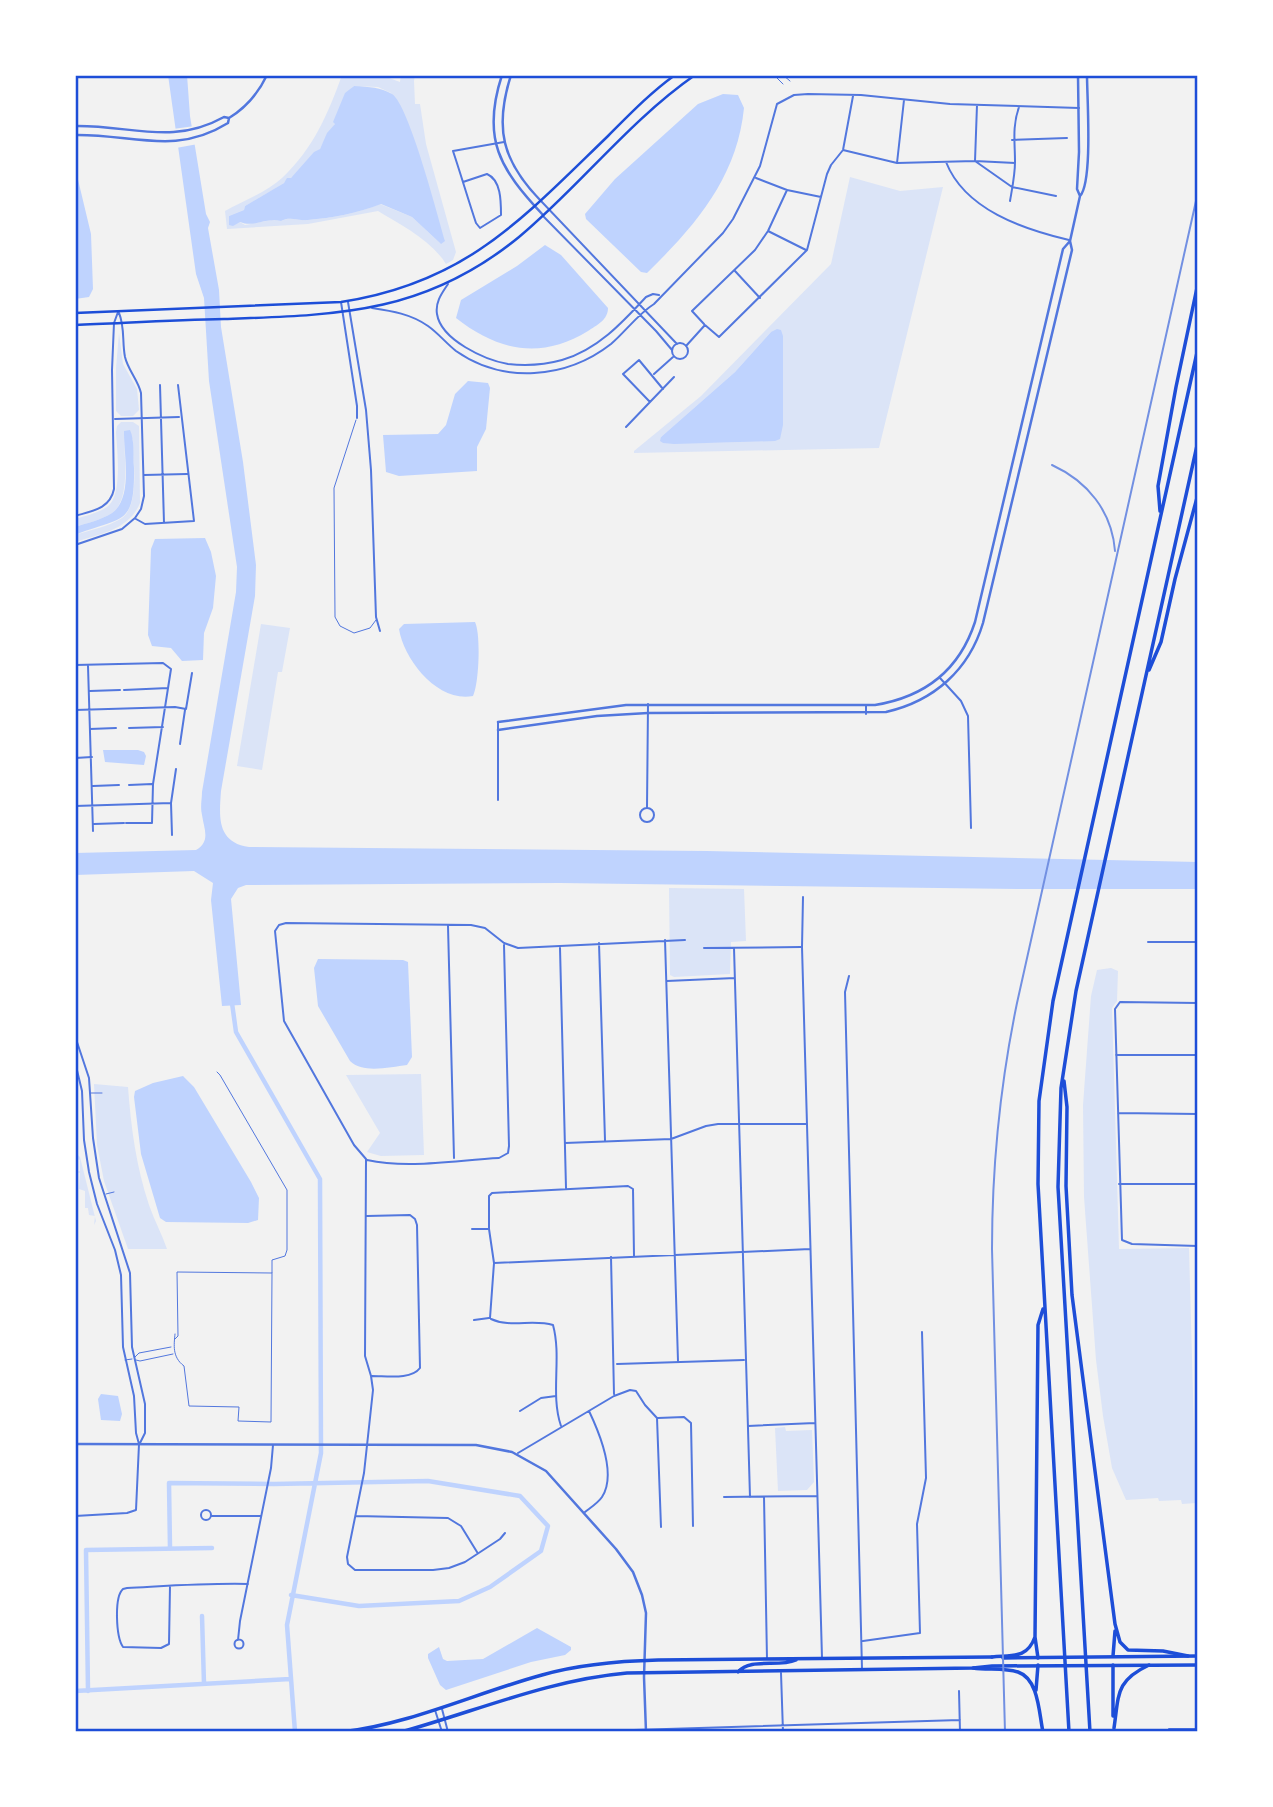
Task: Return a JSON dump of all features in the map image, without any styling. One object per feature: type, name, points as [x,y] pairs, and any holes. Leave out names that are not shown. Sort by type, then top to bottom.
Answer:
[{"type":"main road","points":[[75,313],[341,302],[406,287],[451,268],[495,241],[535,207],[643,102],[675,75]]},
{"type":"main road","points":[[75,325],[342,313],[412,297],[449,281],[494,256],[543,215],[651,110],[695,75]]},
{"type":"main road","points":[[643,102],[651,110]]},
{"type":"main road","points":[[1161,517],[1158,486],[1198,283]]},
{"type":"main road","points":[[1069,1732],[1038,1184],[1039,1101],[1050,1017],[1198,348]]},
{"type":"main road","points":[[1090,1732],[1058,1187],[1063,1072],[1071,1015],[1198,441]]},
{"type":"main road","points":[[1144,682],[1161,642],[1198,494]]},
{"type":"main road","points":[[1063,1072],[1067,1107],[1066,1179],[1072,1294],[1115,1624],[1120,1642],[1128,1650],[1163,1651],[1188,1656]]},
{"type":"main road","points":[[1043,1732],[1035,1682],[1038,1658],[1035,1637],[1038,1325],[1044,1303]]},
{"type":"main road","points":[[1114,1730],[1115,1624]]},
{"type":"main road","points":[[1011,1656],[1027,1651],[1035,1637]]},
{"type":"main road","points":[[342,1732],[383,1724],[564,1670],[604,1663],[645,1660],[1198,1656]]},
{"type":"main road","points":[[738,1672],[746,1665],[784,1664],[798,1660]]},
{"type":"main road","points":[[401,1732],[567,1681],[607,1675],[644,1672],[1011,1668],[1096,1664],[1198,1665]]},
{"type":"main road","points":[[1114,1730],[1121,1686],[1132,1674],[1149,1665]]},
{"type":"main road","points":[[1011,1668],[1030,1681],[1038,1707]]},
{"type":"street","points":[[75,135],[172,142],[201,137],[228,123],[229,118],[249,103],[267,75]]},
{"type":"street","points":[[502,75],[494,109],[496,144],[510,178],[663,338],[674,356],[680,359],[685,357],[688,351],[686,346]]},
{"type":"street","points":[[512,75],[503,106],[504,142],[515,169],[541,201],[677,344],[686,346]]},
{"type":"street","points":[[1078,75],[1079,138],[1076,188],[1080,196]]},
{"type":"street","points":[[498,730],[648,713],[866,714],[904,708],[946,684],[962,666],[978,638],[1072,250],[1070,241],[1080,196],[1085,191],[1088,139],[1087,75]]},
{"type":"street","points":[[372,308],[417,319],[429,326],[450,346],[478,364],[522,373],[558,370],[587,359],[611,343],[654,304],[723,233],[755,178],[779,102],[800,94],[853,95],[1079,108]]},
{"type":"street","points":[[787,190],[768,231],[755,250],[692,311],[719,337],[807,250],[831,165],[843,150],[853,95]]},
{"type":"street","points":[[897,163],[904,99]]},
{"type":"street","points":[[975,161],[977,104]]},
{"type":"street","points":[[1010,201],[1015,163],[1014,121],[1020,106]]},
{"type":"street","points":[[75,126],[170,134],[199,129],[224,117],[229,118]]},
{"type":"street","points":[[1013,140],[1067,138]]},
{"type":"street","points":[[1079,138],[1088,139]]},
{"type":"street","points":[[463,182],[491,175],[501,198],[501,215],[480,228],[476,223],[453,151],[504,142]]},
{"type":"street","points":[[843,150],[897,163],[1015,163]]},
{"type":"street","points":[[975,161],[1012,187],[1056,195]]},
{"type":"street","points":[[946,162],[955,180],[990,210],[1029,229],[1070,241]]},
{"type":"street","points":[[755,178],[787,190],[821,197]]},
{"type":"street","points":[[768,231],[807,250]]},
{"type":"street","points":[[498,800],[498,722],[569,711],[648,704],[866,705],[907,698],[939,677],[956,660],[970,634],[1063,249],[1070,241]]},
{"type":"street","points":[[734,271],[760,298]]},
{"type":"street","points":[[449,281],[437,304],[437,313],[443,327],[454,339],[477,354],[505,363],[542,364],[573,356],[596,344],[649,295],[660,295]]},
{"type":"street","points":[[347,301],[366,410],[373,486],[376,620],[380,631]]},
{"type":"street","points":[[341,302],[357,418]]},
{"type":"street","points":[[1049,307],[1057,309]]},
{"type":"street","points":[[75,545],[118,531],[135,518],[141,509],[144,496],[139,386],[125,359],[123,323],[118,311]]},
{"type":"street","points":[[75,516],[106,505],[113,496],[114,323],[118,311]]},
{"type":"street","points":[[686,346],[705,325]]},
{"type":"street","points":[[663,338],[668,334]]},
{"type":"street","points":[[672,350],[677,344]]},
{"type":"street","points":[[653,375],[674,356]]},
{"type":"street","points":[[650,402],[623,374],[639,360],[663,389]]},
{"type":"street","points":[[351,373],[359,371]]},
{"type":"street","points":[[626,427],[674,377]]},
{"type":"street","points":[[160,385],[164,523]]},
{"type":"street","points":[[135,518],[145,524],[191,523],[194,518],[178,385]]},
{"type":"street","points":[[114,419],[180,417]]},
{"type":"street","points":[[1016,447],[1025,449]]},
{"type":"street","points":[[143,475],[188,474]]},
{"type":"street","points":[[996,534],[1004,536]]},
{"type":"street","points":[[970,634],[978,638]]},
{"type":"street","points":[[1198,650],[1198,680]]},
{"type":"street","points":[[75,665],[163,663],[171,669],[153,784],[152,823],[93,824]]},
{"type":"street","points":[[88,665],[93,831]]},
{"type":"street","points":[[180,744],[192,673]]},
{"type":"street","points":[[939,677],[961,701],[968,716],[971,828]]},
{"type":"street","points":[[89,691],[169,688]]},
{"type":"street","points":[[647,808],[648,704]]},
{"type":"street","points":[[736,705],[736,713]]},
{"type":"street","points":[[866,705],[866,714]]},
{"type":"street","points":[[75,710],[166,707],[186,709]]},
{"type":"street","points":[[569,711],[570,720]]},
{"type":"street","points":[[129,728],[163,727]]},
{"type":"street","points":[[90,729],[116,728]]},
{"type":"street","points":[[75,758],[92,757]]},
{"type":"street","points":[[172,835],[170,803],[176,769]]},
{"type":"street","points":[[129,785],[153,784]]},
{"type":"street","points":[[92,786],[118,785]]},
{"type":"street","points":[[75,806],[170,803]]},
{"type":"street","points":[[803,897],[802,947],[822,1659]]},
{"type":"street","points":[[504,943],[509,1149],[499,1158],[384,1163],[366,1159],[354,1145],[284,1021],[274,934],[276,928],[286,923],[482,927],[504,943],[525,949],[685,940]]},
{"type":"street","points":[[448,925],[454,1160]]},
{"type":"street","points":[[665,940],[678,1361]]},
{"type":"street","points":[[1148,942],[1198,942]]},
{"type":"street","points":[[599,943],[605,1141]]},
{"type":"street","points":[[560,946],[566,1189]]},
{"type":"street","points":[[704,948],[802,947]]},
{"type":"street","points":[[734,948],[750,1497]]},
{"type":"street","points":[[849,975],[845,992],[862,1669]]},
{"type":"street","points":[[667,981],[736,978]]},
{"type":"street","points":[[1198,1003],[1120,1002],[1115,1009],[1121,1236],[1124,1242],[1132,1244],[1198,1246]]},
{"type":"street","points":[[75,1036],[85,1062],[92,1093],[93,1138],[104,1195],[124,1248],[130,1273],[134,1359],[145,1404],[145,1433],[139,1444]]},
{"type":"street","points":[[1116,1055],[1198,1055]]},
{"type":"street","points":[[75,1062],[82,1091],[84,1139],[89,1172],[121,1275],[122,1333],[125,1360],[134,1396],[139,1444],[136,1510],[127,1513],[75,1516]]},
{"type":"street","points":[[1117,1113],[1198,1114]]},
{"type":"street","points":[[565,1143],[671,1139],[706,1126],[807,1124]]},
{"type":"street","points":[[366,1159],[365,1356],[373,1390],[364,1473],[347,1557],[348,1564],[355,1570],[441,1570],[465,1562],[500,1539],[505,1532]]},
{"type":"street","points":[[1119,1184],[1198,1184]]},
{"type":"street","points":[[490,1318],[494,1264],[489,1229],[489,1196],[498,1192],[631,1187],[634,1256]]},
{"type":"street","points":[[366,1216],[410,1215],[417,1225],[420,1365],[418,1371],[410,1375],[371,1376]]},
{"type":"street","points":[[472,1229],[489,1229]]},
{"type":"street","points":[[494,1264],[675,1253],[811,1249]]},
{"type":"street","points":[[611,1257],[614,1395]]},
{"type":"street","points":[[474,1320],[490,1318],[500,1323],[553,1325],[556,1335],[557,1396],[561,1426]]},
{"type":"street","points":[[861,1642],[920,1633],[917,1518],[926,1478],[922,1332]]},
{"type":"street","points":[[615,1364],[745,1360]]},
{"type":"street","points":[[518,1454],[614,1395],[636,1391],[657,1418],[661,1527]]},
{"type":"street","points":[[520,1411],[541,1398],[557,1396]]},
{"type":"street","points":[[585,1513],[602,1497],[606,1482],[605,1452],[601,1435],[589,1411]]},
{"type":"street","points":[[657,1418],[681,1416],[691,1423],[692,1526]]},
{"type":"street","points":[[748,1426],[816,1423]]},
{"type":"street","points":[[75,1444],[476,1445],[518,1454],[553,1477],[622,1556],[636,1580],[646,1613],[646,1730]]},
{"type":"street","points":[[238,1640],[270,1476],[273,1445]]},
{"type":"street","points":[[724,1497],[818,1496]]},
{"type":"street","points":[[764,1497],[767,1660]]},
{"type":"street","points":[[211,1516],[261,1516]]},
{"type":"street","points":[[355,1516],[448,1518],[461,1526],[477,1553]]},
{"type":"street","points":[[170,1586],[171,1639],[168,1646],[130,1649],[121,1645],[118,1614],[120,1591],[127,1588],[170,1586],[247,1584]]},
{"type":"street","points":[[781,1671],[783,1732]]},
{"type":"street","points":[[959,1691],[960,1732]]},
{"type":"street","points":[[441,1707],[448,1732]]},
{"type":"street","points":[[434,1709],[442,1732]]},
{"type":"street","points":[[569,1732],[960,1720]]},
{"type":"street","points":[[1169,1730],[1198,1729]]},
{"type":"lane","points":[[774,75],[783,85]]},
{"type":"lane","points":[[783,75],[790,81]]},
{"type":"lane","points":[[357,418],[334,488],[335,617],[340,626],[354,633],[370,628],[376,620]]},
{"type":"lane","points":[[217,1072],[287,1190],[287,1250],[285,1256],[272,1260],[272,1273],[271,1422],[239,1422],[239,1407],[189,1406],[183,1372],[173,1346],[178,1336],[177,1272],[272,1273]]},
{"type":"lane","points":[[92,1093],[102,1093]]},
{"type":"lane","points":[[104,1195],[114,1192]]},
{"type":"lane","points":[[134,1359],[138,1354],[173,1346]]},
{"type":"lane","points":[[125,1360],[140,1361],[175,1354]]},
{"type":"shaded area","points":[[342,75],[381,75],[400,82],[401,75],[415,75],[415,104],[420,104],[426,144],[456,252],[453,260],[446,264],[424,240],[378,211],[308,224],[227,229],[225,211],[276,183],[293,167],[311,143]],"holes":[[[354,86],[378,87],[391,93],[441,244],[412,217],[380,204],[345,215],[308,220],[277,219],[245,225],[229,216],[244,210],[245,206],[287,181],[307,165],[332,129],[349,90]]]},
{"type":"shaded area","points":[[850,177],[900,191],[943,187],[879,448],[634,453],[701,396],[831,264]],"holes":[[[771,332],[783,336],[783,425],[741,442],[663,443],[661,437],[735,372]]]},
{"type":"shaded area","points":[[119,333],[123,364],[137,389],[139,410],[133,416],[121,416],[116,411]]},
{"type":"shaded area","points":[[121,422],[133,422],[139,426],[140,503],[129,519],[113,530],[75,542],[75,535],[105,526],[128,512],[134,481],[133,439],[124,434],[125,476],[118,507],[103,518],[75,527],[75,519],[100,511],[112,501],[118,472],[116,432]]},
{"type":"shaded area","points":[[261,624],[290,628],[282,672],[278,672],[262,770],[237,766]]},
{"type":"shaded area","points":[[669,888],[744,889],[746,941],[731,942],[730,974],[670,975]]},
{"type":"shaded area","points":[[1111,968],[1118,971],[1117,1001],[1112,1008],[1119,1249],[1189,1248],[1196,1503],[1182,1504],[1181,1500],[1159,1501],[1158,1498],[1126,1500],[1112,1468],[1103,1416],[1096,1360],[1084,1197],[1083,1105],[1091,996],[1097,970]]},
{"type":"shaded area","points":[[421,1074],[424,1155],[381,1156],[367,1152],[380,1133],[346,1075]]},
{"type":"shaded area","points":[[94,1084],[128,1087],[141,1176],[151,1211],[167,1249],[128,1249],[104,1181],[97,1145]]},
{"type":"shaded area","points":[[75,1152],[80,1157],[95,1216],[89,1215],[88,1208],[85,1208],[85,1191],[79,1189],[80,1173],[76,1172],[80,1171],[80,1160],[76,1159]]},
{"type":"shaded area","points":[[785,1427],[786,1431],[812,1430],[814,1482],[807,1490],[778,1491],[775,1428]]},
{"type":"water","points":[[168,75],[187,75],[190,116],[206,214],[210,222],[208,228],[219,290],[221,327],[243,462],[256,565],[255,596],[221,791],[222,827],[231,840],[249,847],[707,851],[1198,862],[1198,889],[560,883],[246,885],[238,888],[231,899],[241,1005],[222,1006],[211,900],[213,883],[194,871],[75,875],[75,853],[196,850],[204,843],[202,792],[236,592],[237,567],[209,381],[204,298],[196,274]]},
{"type":"water","points":[[354,86],[383,90],[392,94],[399,102],[430,187],[445,241],[441,244],[412,217],[381,204],[326,218],[271,220],[250,224],[240,222],[229,225],[229,216],[244,210],[245,206],[291,178],[314,152],[320,149],[327,133],[335,124],[333,122],[345,93]]},
{"type":"water","points":[[723,94],[738,95],[744,108],[733,157],[723,179],[697,219],[647,273],[641,272],[586,219],[585,214],[615,179],[698,104]]},
{"type":"water","points":[[75,167],[91,234],[93,289],[89,297],[75,299]]},
{"type":"water","points":[[545,245],[561,255],[608,308],[601,322],[571,340],[553,346],[520,348],[488,338],[456,318],[461,300],[517,266]]},
{"type":"water","points":[[781,330],[783,336],[783,425],[780,439],[674,444],[660,441],[661,437],[735,372],[771,332]]},
{"type":"water","points":[[468,381],[488,383],[490,388],[486,429],[477,447],[477,471],[399,476],[386,472],[383,435],[438,434],[446,425],[455,394]]},
{"type":"water","points":[[130,430],[134,487],[128,511],[114,521],[75,535],[75,527],[108,515],[119,506],[126,476],[124,431]]},
{"type":"water","points":[[205,538],[216,576],[213,608],[204,633],[203,660],[182,661],[171,648],[152,646],[148,635],[151,549],[155,539]]},
{"type":"water","points":[[475,622],[478,659],[473,696],[447,693],[425,677],[408,654],[399,629],[404,624]]},
{"type":"water","points":[[103,750],[144,752],[144,765],[105,762]]},
{"type":"water","points":[[318,959],[408,962],[412,1057],[407,1065],[369,1069],[350,1061],[318,1006],[314,968]]},
{"type":"water","points":[[183,1076],[194,1087],[251,1182],[259,1198],[258,1220],[248,1223],[166,1222],[160,1218],[141,1154],[134,1097],[135,1091],[153,1083]]},
{"type":"water","points":[[101,1394],[118,1396],[122,1414],[120,1421],[101,1420],[98,1399]]},
{"type":"water","points":[[537,1628],[571,1647],[571,1650],[565,1655],[531,1662],[446,1690],[440,1685],[428,1658],[428,1654],[439,1647],[443,1659],[447,1661],[483,1659]]},
{"type":"pier","points":[[195,126],[198,144],[176,148],[173,129]]},
{"type":"waterway","points":[[232,1003],[236,1032],[320,1179],[321,1453],[287,1625],[295,1732]]},
{"type":"waterway","points":[[170,1548],[169,1483],[428,1481],[520,1496],[548,1526],[541,1551],[490,1587],[459,1601],[359,1606],[291,1595]]},
{"type":"waterway","points":[[88,1691],[86,1550],[212,1548]]},
{"type":"waterway","points":[[202,1616],[204,1684]]},
{"type":"waterway","points":[[75,1691],[290,1679]]},
{"type":"railway","points":[[1005,1732],[992,1249],[995,1156],[1002,1095],[1017,1003],[1198,192]]},
{"type":"railway","points":[[1052,465],[1076,480],[1096,499],[1109,523],[1115,551]]}]
